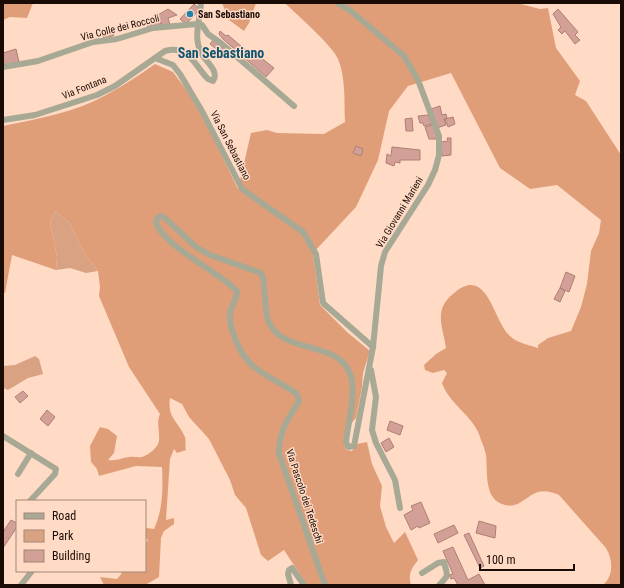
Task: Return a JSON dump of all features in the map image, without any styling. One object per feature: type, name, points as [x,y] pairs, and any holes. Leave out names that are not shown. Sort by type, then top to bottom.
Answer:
[{"type":"street","points":[[201,3],[197,24],[202,25],[208,34],[222,44],[294,106]]},
{"type":"street","name":"Via Giovanni Marieni","points":[[338,3],[352,12],[404,56],[418,80],[439,136],[439,155],[435,170],[428,185],[385,252],[381,266],[373,347],[354,446]]},
{"type":"street","name":"Via Fontana","points":[[3,120],[34,115],[97,95],[115,86],[164,52],[172,49],[182,50],[208,79],[215,79],[214,70],[201,53],[197,40],[197,24]]},
{"type":"street","name":"Via Colle dei Roccoli","points":[[3,67],[38,62],[94,42],[117,39],[154,28],[197,24]]},
{"type":"street","name":"Via San Sebastiano","points":[[155,58],[173,65],[180,74],[206,117],[242,189],[303,232],[316,254],[323,303],[373,347]]},
{"type":"street","name":"Via Pascolo dei Tedeschi","points":[[324,585],[279,454],[280,434],[289,415],[299,401],[297,394],[264,375],[246,360],[231,329],[231,306],[237,297],[237,291],[196,262],[163,234],[158,228],[157,219],[160,216],[165,218],[196,247],[210,255],[260,273],[264,278],[268,322],[280,337],[290,342],[331,354],[342,361],[350,374],[353,386],[346,442],[348,447],[354,446]]},
{"type":"street","points":[[370,364],[376,398],[372,430],[376,442],[395,480],[400,508]]},
{"type":"street","points":[[3,436],[56,468],[56,471],[31,500]]},
{"type":"street","points":[[18,474],[31,453]]},
{"type":"street","points":[[422,573],[438,563],[444,562],[448,576],[446,580],[439,585]]},
{"type":"street","points":[[291,585],[288,574],[289,570],[292,568],[304,585]]},
{"type":"street","points":[[21,585],[31,572]]},
{"type":"green space","points":[[55,211],[69,222],[84,253],[98,271],[86,273],[70,268],[56,270],[57,257],[50,222]]},
{"type":"green space","points":[[35,356],[39,359],[43,374],[28,378],[8,390],[3,388],[3,366],[15,365]]},
{"type":"shaded area","points":[[3,3],[33,3],[27,18],[10,17],[3,20]]},
{"type":"shaded area","points":[[222,3],[256,3],[249,23],[244,31],[229,20]]},
{"type":"shaded area","points":[[285,3],[517,3],[540,9],[548,8],[556,48],[580,81],[575,95],[586,101],[621,155],[621,585],[603,585],[607,581],[611,572],[610,557],[606,548],[559,495],[541,491],[535,493],[518,504],[512,505],[505,505],[498,502],[493,497],[488,484],[486,455],[478,432],[474,424],[446,391],[442,383],[447,373],[444,370],[433,373],[425,370],[424,365],[436,354],[446,348],[441,319],[443,306],[453,294],[465,286],[474,286],[482,290],[488,298],[504,329],[510,336],[520,342],[538,348],[538,345],[548,338],[571,331],[581,307],[587,284],[591,251],[599,233],[601,220],[557,185],[530,189],[500,168],[451,73],[408,86],[389,111],[378,160],[356,207],[313,253],[320,305],[347,332],[370,351],[363,373],[356,418],[346,429],[344,445],[346,450],[352,451],[357,444],[367,442],[372,464],[382,486],[380,506],[386,527],[394,543],[405,532],[418,560],[411,572],[411,585],[307,585],[284,550],[268,561],[261,555],[246,508],[235,495],[230,480],[209,439],[189,417],[182,404],[170,398],[170,410],[185,437],[186,450],[177,453],[174,449],[170,459],[166,520],[174,518],[174,524],[164,531],[161,538],[159,577],[145,585],[104,585],[100,577],[117,579],[122,573],[120,572],[146,572],[146,543],[148,540],[146,538],[146,528],[154,529],[159,514],[162,491],[162,467],[136,466],[99,476],[97,469],[91,462],[90,446],[100,427],[108,429],[117,436],[114,453],[108,460],[144,456],[152,451],[158,444],[158,420],[160,414],[129,367],[99,296],[100,287],[98,271],[84,253],[69,222],[55,211],[50,222],[57,257],[56,270],[12,255],[5,293],[3,292],[3,126],[48,116],[82,106],[100,98],[132,80],[155,64],[173,72],[185,88],[204,119],[238,189],[251,133],[267,130],[277,133],[324,134],[345,122],[341,66],[334,53],[322,38]]},
{"type":"building","name":"San Sebastiano","points":[[194,4],[200,9],[186,24],[180,19]]},
{"type":"building","points":[[168,9],[177,15],[168,18],[170,25],[162,25],[158,15]]},
{"type":"building","points":[[558,9],[578,32],[575,35],[580,40],[575,44],[565,31],[562,34],[558,30],[561,27],[553,14]]},
{"type":"building","points":[[158,17],[161,24],[149,29],[146,23]]},
{"type":"building","points":[[110,28],[114,35],[104,39],[101,32]]},
{"type":"building","points":[[220,31],[226,36],[228,35],[248,52],[251,50],[274,68],[266,77],[223,39],[219,34]]},
{"type":"building","points":[[214,39],[227,49],[223,54],[210,44]]},
{"type":"building","points":[[16,49],[19,62],[3,66],[3,53]]},
{"type":"building","points":[[440,106],[442,115],[446,114],[447,118],[444,119],[446,125],[437,128],[431,109]]},
{"type":"building","points":[[428,115],[432,124],[424,126],[423,123],[420,123],[418,116]]},
{"type":"building","points":[[453,117],[455,124],[448,127],[445,119]]},
{"type":"building","points":[[412,118],[413,131],[406,131],[405,119]]},
{"type":"building","points":[[433,125],[438,139],[429,139],[425,127]]},
{"type":"building","points":[[447,138],[451,138],[451,155],[442,156],[441,142],[448,141]]},
{"type":"building","points":[[356,146],[363,149],[361,156],[353,153]]},
{"type":"building","points":[[392,147],[420,150],[420,160],[400,160],[400,163],[395,162],[394,166],[386,163],[387,154],[391,156]]},
{"type":"building","points":[[566,272],[575,276],[569,292],[560,288]]},
{"type":"building","points":[[560,288],[565,291],[560,302],[554,299]]},
{"type":"building","points":[[23,391],[28,396],[20,403],[15,397]]},
{"type":"building","points":[[47,410],[55,417],[48,426],[40,419]]},
{"type":"building","points":[[390,421],[403,426],[400,435],[387,430]]},
{"type":"building","points":[[389,438],[394,447],[386,452],[381,443]]},
{"type":"building","points":[[421,502],[430,523],[419,528],[418,526],[411,530],[404,515],[413,510],[411,506]]},
{"type":"building","points":[[11,520],[16,522],[16,528],[3,548],[3,532]]},
{"type":"building","points":[[479,521],[496,526],[495,538],[476,533]]},
{"type":"building","points":[[454,525],[458,533],[438,543],[434,534]]},
{"type":"building","points":[[469,533],[484,566],[480,568],[464,535]]},
{"type":"building","points":[[453,547],[468,580],[479,574],[485,585],[458,585],[454,578],[451,579],[449,575],[453,574],[443,551]]},
{"type":"place","name":"San Sebastiano","points":[[190,14]]},
{"type":"district","name":"San Sebastiano","points":[[221,53]]}]
